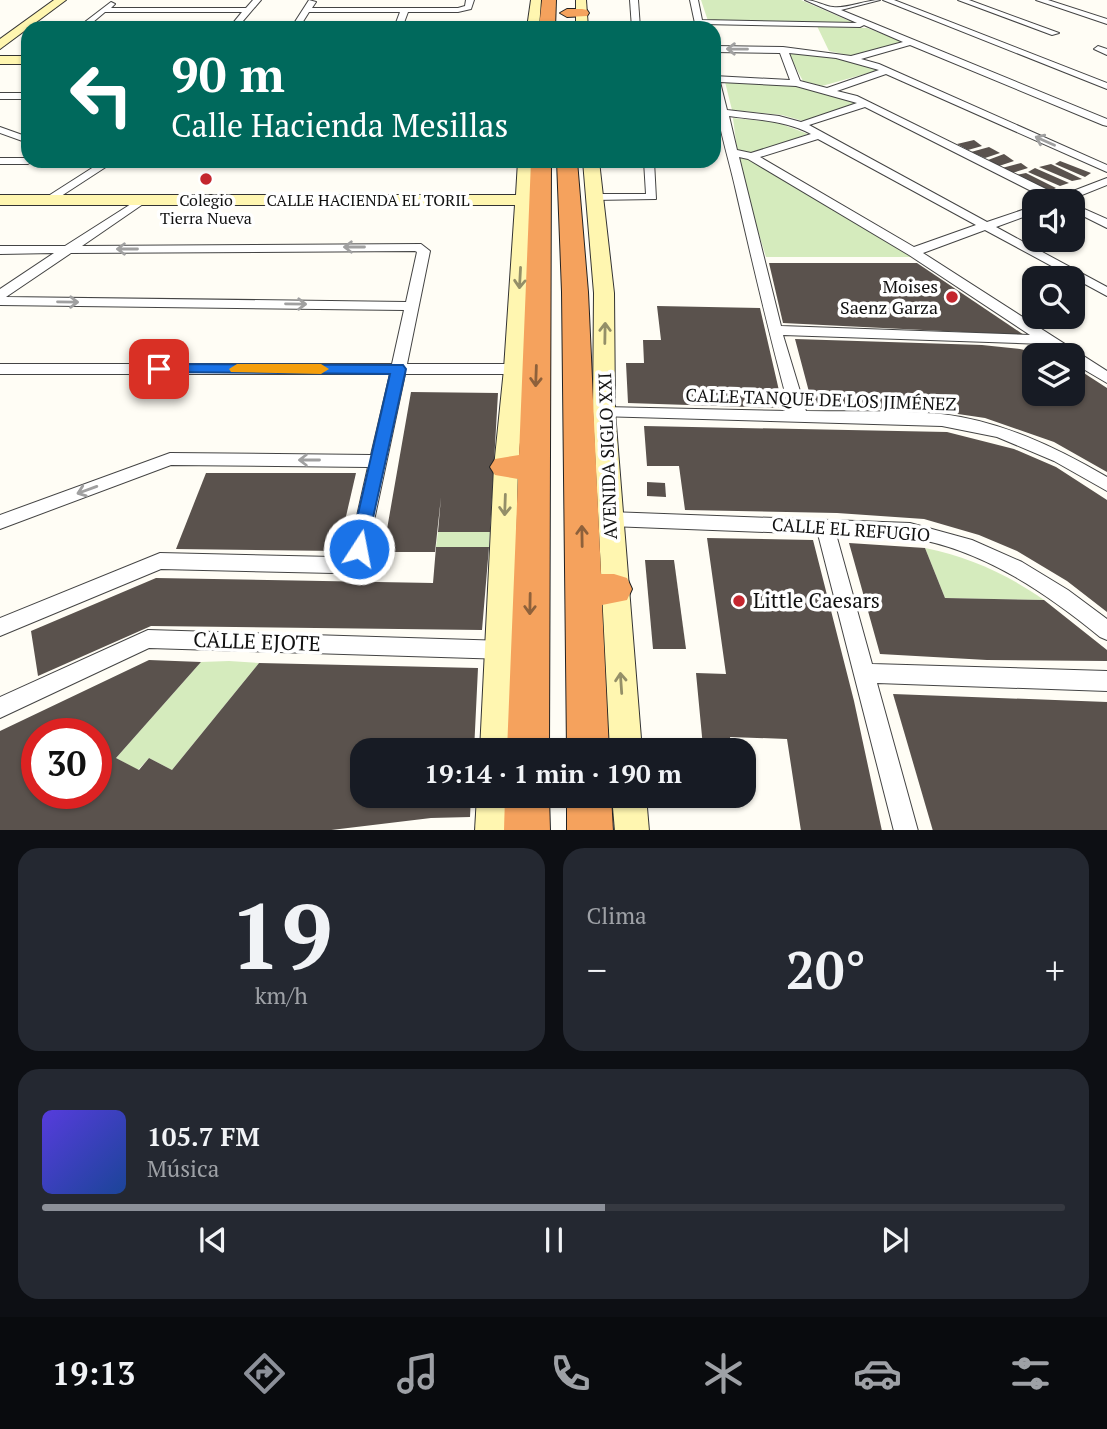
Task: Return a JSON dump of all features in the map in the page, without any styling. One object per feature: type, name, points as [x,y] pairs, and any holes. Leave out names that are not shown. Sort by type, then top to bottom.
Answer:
[{"type":"highway","points":[[539,21],[549,6]]},
{"type":"highway","points":[[526,738],[514,650],[519,467],[540,168]]},
{"type":"highway","name":"AVENIDA SIGLO XXI","points":[[582,175],[576,292],[598,589],[589,738]]},
{"type":"highway","points":[[527,808],[527,830]]},
{"type":"highway","points":[[589,808],[590,830]]},
{"type":"street","points":[[33,21],[61,0]]},
{"type":"street","points":[[90,21],[115,0]]},
{"type":"street","points":[[239,21],[257,0]]},
{"type":"street","points":[[300,21],[314,0]]},
{"type":"street","points":[[307,10],[458,10],[468,7],[470,0]]},
{"type":"street","points":[[534,21],[536,0]]},
{"type":"street","points":[[634,0],[636,21]]},
{"type":"street","points":[[694,0],[698,21]]},
{"type":"street","points":[[809,0],[1107,123]]},
{"type":"street","points":[[833,10],[876,0]]},
{"type":"street","points":[[887,0],[1107,86]]},
{"type":"street","points":[[962,0],[1055,33]]},
{"type":"street","points":[[1040,0],[1107,22]]},
{"type":"street","points":[[103,10],[248,10]]},
{"type":"street","points":[[401,21],[405,10]]},
{"type":"street","points":[[721,26],[811,29],[869,25]]},
{"type":"street","points":[[0,45],[21,30]]},
{"type":"street","points":[[854,58],[911,42]]},
{"type":"street","points":[[721,49],[783,50],[819,47],[886,71],[1107,169]]},
{"type":"street","points":[[783,50],[796,83]]},
{"type":"street","points":[[0,60],[21,60]]},
{"type":"street","points":[[0,67],[21,67]]},
{"type":"street","points":[[830,90],[886,71]]},
{"type":"street","points":[[721,79],[796,83],[830,90],[864,104],[1035,189]]},
{"type":"street","points":[[0,96],[21,96]]},
{"type":"street","points":[[721,102],[775,330],[800,417]]},
{"type":"street","points":[[801,125],[864,104]]},
{"type":"street","points":[[724,113],[779,119],[801,125],[1107,292]]},
{"type":"street","points":[[0,130],[21,138]]},
{"type":"street","points":[[751,156],[819,135]]},
{"type":"street","points":[[731,152],[751,156],[913,252],[1051,343]]},
{"type":"street","points":[[0,161],[21,161]]},
{"type":"street","points":[[48,200],[100,168]]},
{"type":"street","points":[[519,467],[515,369],[526,168]]},
{"type":"street","points":[[582,175],[652,197],[650,168]]},
{"type":"street","name":"AVENIDA SIGLO XXI","points":[[582,175],[604,293],[604,412],[610,519],[598,589],[624,738]]},
{"type":"street","points":[[1085,190],[1107,181]]},
{"type":"street","name":"CALLE HACIENDA EL TORIL","points":[[0,200],[525,200]]},
{"type":"street","points":[[0,295],[142,200]]},
{"type":"street","points":[[1085,213],[1107,224]]},
{"type":"street","points":[[913,252],[1022,214]]},
{"type":"street","points":[[0,250],[423,248],[424,251],[359,549],[351,562],[334,565],[160,561],[0,627]]},
{"type":"street","points":[[0,302],[412,306]]},
{"type":"street","points":[[775,330],[1046,340]]},
{"type":"street","points":[[1085,365],[1107,378]]},
{"type":"street","points":[[0,369],[515,369]]},
{"type":"street","name":"CALLE TANQUE DE LOS JIMÉNEZ","points":[[604,412],[942,420],[1000,432],[1060,457],[1107,485]]},
{"type":"street","points":[[0,522],[170,459],[377,461]]},
{"type":"street","name":"CALLE EL REFUGIO","points":[[610,519],[910,530],[950,539],[989,553],[1038,578],[1107,631]]},
{"type":"street","points":[[825,526],[906,830]]},
{"type":"street","name":"CALLE EJOTE","points":[[0,708],[148,639],[514,650]]},
{"type":"street","points":[[498,738],[514,650]]},
{"type":"street","points":[[864,673],[1107,681]]},
{"type":"street","points":[[492,830],[493,808]]},
{"type":"street","points":[[630,808],[632,830]]},
{"type":"green space","points":[[701,0],[801,0],[854,23],[721,21],[708,21]]},
{"type":"green space","points":[[817,26],[867,28],[904,42],[852,56],[829,51]]},
{"type":"green space","points":[[787,51],[817,53],[879,70],[822,86],[803,81]]},
{"type":"green space","points":[[725,82],[800,86],[857,103],[803,121],[782,115],[732,110]]},
{"type":"green space","points":[[733,118],[776,122],[808,134],[750,154],[737,150]]},
{"type":"green space","points":[[735,156],[748,159],[912,257],[766,257]]},
{"type":"green space","points":[[438,532],[490,532],[489,547],[436,547]]},
{"type":"green space","points":[[925,548],[957,556],[987,568],[1044,600],[945,598]]},
{"type":"green space","points":[[201,662],[259,663],[172,770],[149,758],[138,770],[116,758]]},
{"type":"building","points":[[974,140],[982,146],[968,150],[957,144]]},
{"type":"building","points":[[989,147],[1000,153],[985,158],[971,152]]},
{"type":"building","points":[[1004,154],[1014,161],[999,166],[988,160]]},
{"type":"building","points":[[1060,161],[1091,173],[1085,177],[1055,164]]},
{"type":"building","points":[[1021,163],[1028,168],[1012,173],[1002,168]]},
{"type":"building","points":[[1051,164],[1082,179],[1072,181],[1039,167]]},
{"type":"building","points":[[1035,168],[1069,183],[1060,186],[1028,172]]},
{"type":"building","points":[[1026,173],[1056,188],[1046,189],[1016,175]]},
{"type":"building","points":[[769,263],[917,263],[1024,335],[783,323]]},
{"type":"building","points":[[657,306],[760,308],[783,408],[628,403],[626,363],[644,363],[643,340],[661,340]]},
{"type":"building","points":[[795,339],[982,345],[1020,349],[1022,406],[1085,406],[1085,374],[1107,388],[1107,472],[1054,442],[985,418],[931,410],[813,407]]},
{"type":"building","points":[[411,392],[498,393],[490,532],[438,532],[441,497],[435,552],[383,552]]},
{"type":"building","points":[[644,426],[947,432],[1014,449],[1056,467],[1107,500],[1107,612],[1067,581],[1017,551],[979,535],[924,519],[837,513],[685,510],[679,466],[647,466]]},
{"type":"building","points":[[206,473],[356,473],[338,551],[176,549]]},
{"type":"building","points":[[647,482],[665,483],[666,497],[647,496]]},
{"type":"building","points":[[707,538],[813,540],[854,701],[882,830],[801,830],[787,739],[702,738],[696,673],[726,674]]},
{"type":"building","points":[[849,543],[925,548],[945,598],[1044,600],[1107,650],[1107,661],[987,660],[880,654]]},
{"type":"building","points":[[436,547],[489,547],[482,630],[151,626],[38,676],[31,631],[156,578],[433,583]]},
{"type":"building","points":[[645,560],[674,560],[686,649],[653,649]]},
{"type":"building","points":[[149,660],[201,662],[116,758],[139,770],[149,758],[172,770],[259,663],[478,668],[475,738],[350,738],[350,808],[470,808],[470,817],[431,818],[331,830],[0,830],[0,731],[21,721],[21,809],[112,809],[112,718],[27,718]]},
{"type":"building","points":[[893,694],[1107,702],[1107,830],[933,830]]},
{"type":"slow traffic","points":[[237,369],[321,369]]},
{"type":"place","name":"Colegio Tierra Nueva","points":[[206,179]]},
{"type":"place","name":"Moises Saenz Garza","points":[[952,297]]},
{"type":"place","name":"Little Caesars","points":[[739,601]]},
{"type":"route","points":[[159,369],[398,369],[359,549]]}]
